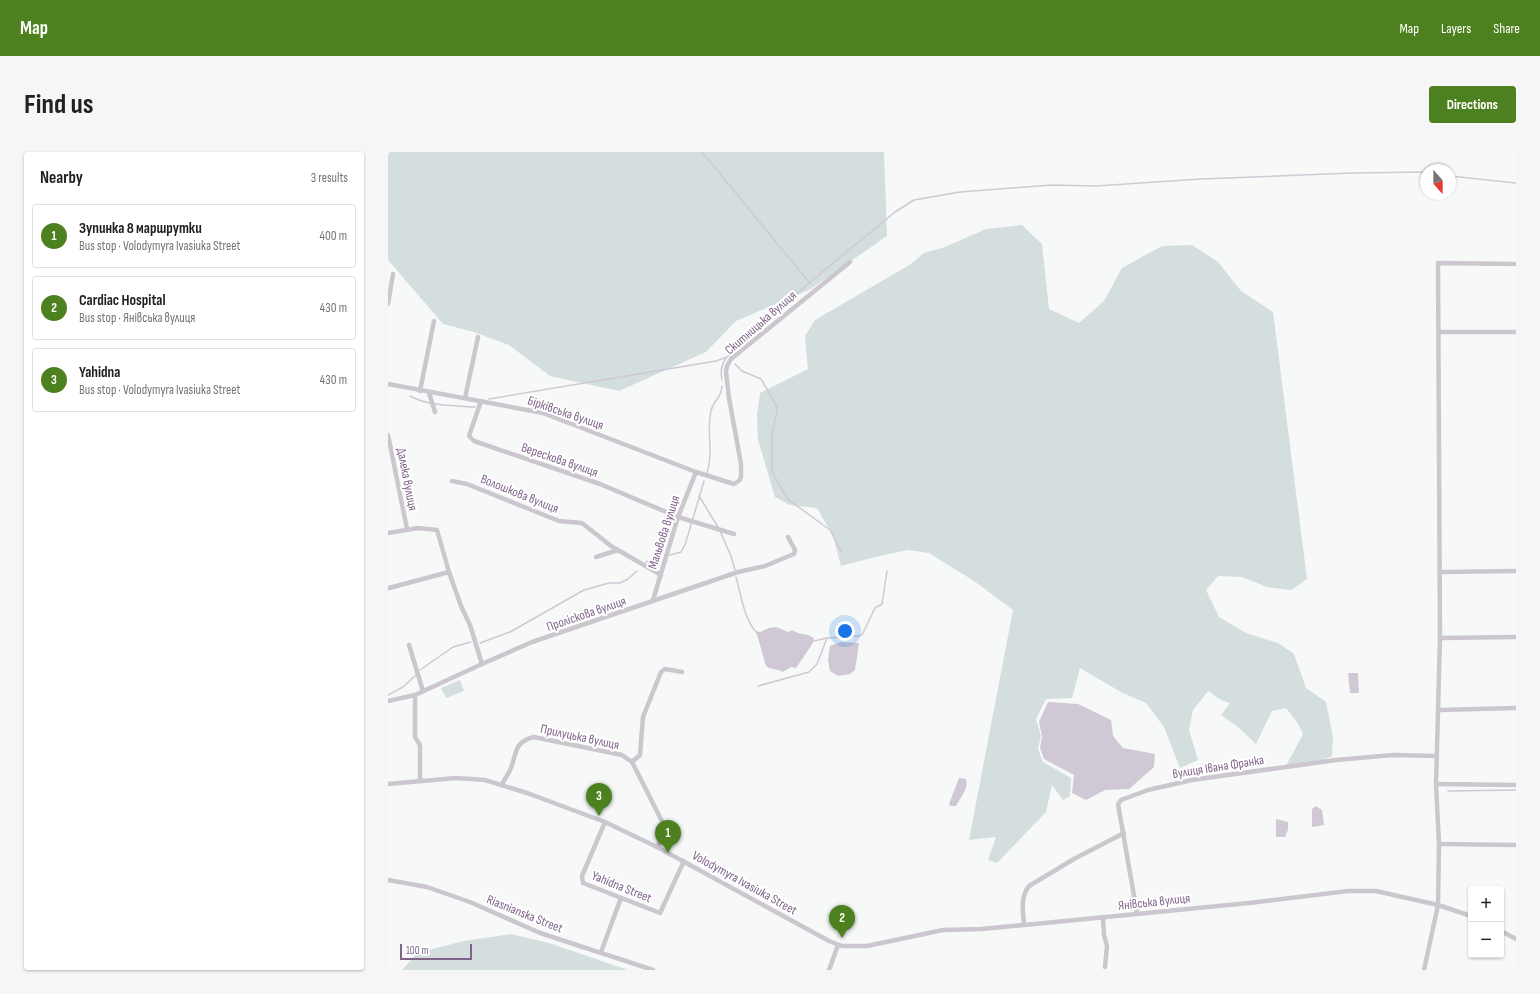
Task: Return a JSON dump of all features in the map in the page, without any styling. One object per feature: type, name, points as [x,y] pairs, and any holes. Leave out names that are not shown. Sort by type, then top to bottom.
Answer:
[{"type":"street","name":"Скитницька вулиця","points":[[731,484],[738,482],[741,476],[741,464],[729,398],[726,372],[729,362],[850,262]]},
{"type":"street","points":[[1424,970],[1438,904],[1439,844],[1436,784],[1440,638],[1440,332],[1438,263],[1516,264]]},
{"type":"street","points":[[388,304],[393,274]]},
{"type":"street","points":[[420,391],[434,321]]},
{"type":"street","points":[[1440,332],[1516,332]]},
{"type":"street","points":[[465,398],[478,337]]},
{"type":"street","name":"Бірківська вулиця","points":[[388,384],[543,413],[731,484]]},
{"type":"street","points":[[429,392],[434,412]]},
{"type":"street","name":"Верескова вулиця","points":[[481,401],[469,434],[474,441],[600,484],[678,517]]},
{"type":"street","name":"Далека вулиця","points":[[388,434],[407,529]]},
{"type":"street","name":"Мальвова вулиця","points":[[653,600],[678,517],[696,472]]},
{"type":"street","name":"Волошкова вулиця","points":[[452,481],[467,484],[558,521],[582,523],[618,550],[661,574]]},
{"type":"street","points":[[678,517],[734,534]]},
{"type":"street","points":[[388,533],[407,529],[429,528],[437,530],[449,572],[461,606],[470,624],[482,664]]},
{"type":"street","name":"Проліскова вулиця","points":[[388,701],[415,695],[532,642],[738,572],[765,566],[794,554],[795,550],[788,537]]},
{"type":"street","points":[[596,557],[618,550]]},
{"type":"street","points":[[1440,572],[1516,571]]},
{"type":"street","points":[[389,588],[449,572]]},
{"type":"street","points":[[1440,638],[1516,637]]},
{"type":"street","points":[[409,646],[422,691]]},
{"type":"street","points":[[657,847],[667,831],[632,762],[640,755],[643,717],[661,672],[665,669],[682,672]]},
{"type":"street","points":[[415,695],[415,737],[420,745],[420,781]]},
{"type":"street","points":[[1439,710],[1516,708]]},
{"type":"street","name":"Прилуцька вулиця","points":[[502,784],[511,768],[518,747],[522,742],[534,737],[622,755],[632,762]]},
{"type":"street","name":"вулиця Івана Франка","points":[[1137,913],[1118,804],[1121,800],[1148,790],[1192,780],[1336,760],[1393,755],[1437,756]]},
{"type":"street","name":"Volodymyra Ivasiuka Street","points":[[388,784],[456,778],[485,780],[502,784],[605,822],[684,861],[838,945]]},
{"type":"street","points":[[1436,784],[1516,785]]},
{"type":"street","name":"Yahidna Street","points":[[605,822],[582,876],[583,883],[660,913],[684,861]]},
{"type":"street","points":[[1024,925],[1023,896],[1029,886],[1074,859],[1124,833]]},
{"type":"street","points":[[1439,844],[1516,845]]},
{"type":"street","name":"Riasnianska Street","points":[[388,880],[434,890],[470,902],[540,933],[653,970]]},
{"type":"street","name":"Янівська вулиця","points":[[838,945],[854,947],[867,946],[943,930],[982,929],[1024,925],[1249,903],[1348,891],[1376,891],[1438,904],[1468,915]]},
{"type":"street","points":[[600,952],[621,898]]},
{"type":"street","points":[[1103,917],[1104,935],[1107,946],[1105,967]]},
{"type":"street","points":[[1504,933],[1516,939]]},
{"type":"street","points":[[829,970],[838,945]]},
{"type":"shaded area","points":[[388,152],[884,152],[887,236],[809,290],[736,321],[706,352],[619,391],[550,376],[509,345],[474,332],[443,324],[388,260]]},
{"type":"shaded area","points":[[1022,225],[1042,244],[1049,309],[1079,323],[1104,301],[1122,268],[1162,246],[1192,245],[1218,262],[1241,291],[1273,312],[1307,579],[1291,590],[1267,587],[1242,577],[1218,576],[1206,590],[1219,617],[1246,633],[1278,643],[1294,654],[1306,688],[1326,702],[1333,737],[1332,756],[1313,764],[1286,766],[1303,734],[1297,722],[1286,708],[1272,711],[1256,744],[1239,728],[1221,715],[1230,703],[1221,700],[1208,691],[1193,710],[1189,730],[1198,760],[1180,768],[1164,727],[1146,703],[1121,692],[1080,668],[1072,698],[1046,699],[1036,719],[1041,736],[1038,749],[1043,762],[1071,778],[1070,796],[1063,800],[1052,785],[1046,812],[997,863],[988,860],[996,837],[969,840],[1013,610],[974,581],[929,553],[908,550],[841,566],[833,536],[817,508],[790,505],[775,497],[758,440],[757,416],[760,393],[808,369],[805,336],[815,320],[911,264],[924,253],[945,247],[986,229]]},
{"type":"shaded area","points":[[776,627],[788,632],[792,630],[814,638],[813,643],[796,668],[791,667],[783,672],[766,666],[756,631],[760,632]]},
{"type":"shaded area","points":[[841,642],[859,643],[855,670],[850,674],[838,676],[830,671],[828,660],[830,646]]},
{"type":"shaded area","points":[[1348,673],[1358,673],[1359,693],[1350,693]]},
{"type":"shaded area","points":[[460,680],[464,691],[446,698],[441,688]]},
{"type":"shaded area","points":[[1048,702],[1078,704],[1111,720],[1113,736],[1123,748],[1155,754],[1154,767],[1129,789],[1105,790],[1086,800],[1072,793],[1074,775],[1044,759],[1040,748],[1042,736],[1039,722]]},
{"type":"shaded area","points":[[959,778],[966,779],[967,782],[964,793],[956,806],[950,806],[949,804]]},
{"type":"shaded area","points":[[1316,806],[1322,810],[1324,825],[1312,827],[1312,809]]},
{"type":"shaded area","points":[[1276,819],[1288,822],[1288,830],[1285,837],[1276,837]]},
{"type":"shaded area","points":[[511,934],[549,943],[628,970],[402,970],[417,953],[464,941]]},
{"type":"waterway","points":[[702,152],[809,282]]},
{"type":"waterway","points":[[489,399],[716,361],[727,357],[809,283],[895,212],[914,200],[960,192],[1052,185],[1096,186],[1201,179],[1420,172]]},
{"type":"waterway","points":[[1456,177],[1516,183]]},
{"type":"waterway","points":[[722,380],[721,368],[726,358]]},
{"type":"waterway","points":[[735,364],[742,371],[761,379],[776,405],[777,411],[772,434],[772,471],[782,490],[789,500],[830,530],[842,553]]},
{"type":"waterway","points":[[707,473],[710,457],[709,427],[711,411],[713,404],[719,397],[722,386]]},
{"type":"waterway","points":[[410,396],[433,404],[475,407]]},
{"type":"waterway","points":[[670,555],[681,552],[685,545],[704,481]]},
{"type":"waterway","points":[[699,496],[718,527]]},
{"type":"waterway","points":[[720,531],[731,556],[735,570]]},
{"type":"waterway","points":[[646,562],[657,558]]},
{"type":"waterway","points":[[480,643],[510,632],[584,590],[609,583],[620,583],[628,579],[637,571]]},
{"type":"waterway","points":[[814,641],[827,638],[862,635],[875,608],[882,604],[887,571]]},
{"type":"waterway","points":[[736,577],[746,614],[757,633]]},
{"type":"waterway","points":[[758,686],[809,672],[817,664],[827,638]]},
{"type":"waterway","points":[[420,670],[453,647],[471,642]]},
{"type":"waterway","points":[[388,695],[403,687],[416,675]]},
{"type":"waterway","points":[[1448,791],[1516,790]]},
{"type":"place","name":"Yahidna","points":[[599,816]]},
{"type":"place","name":"Зупинка 8 маршрутки","points":[[668,853]]},
{"type":"place","name":"Cardiac Hospital","points":[[842,938]]}]
